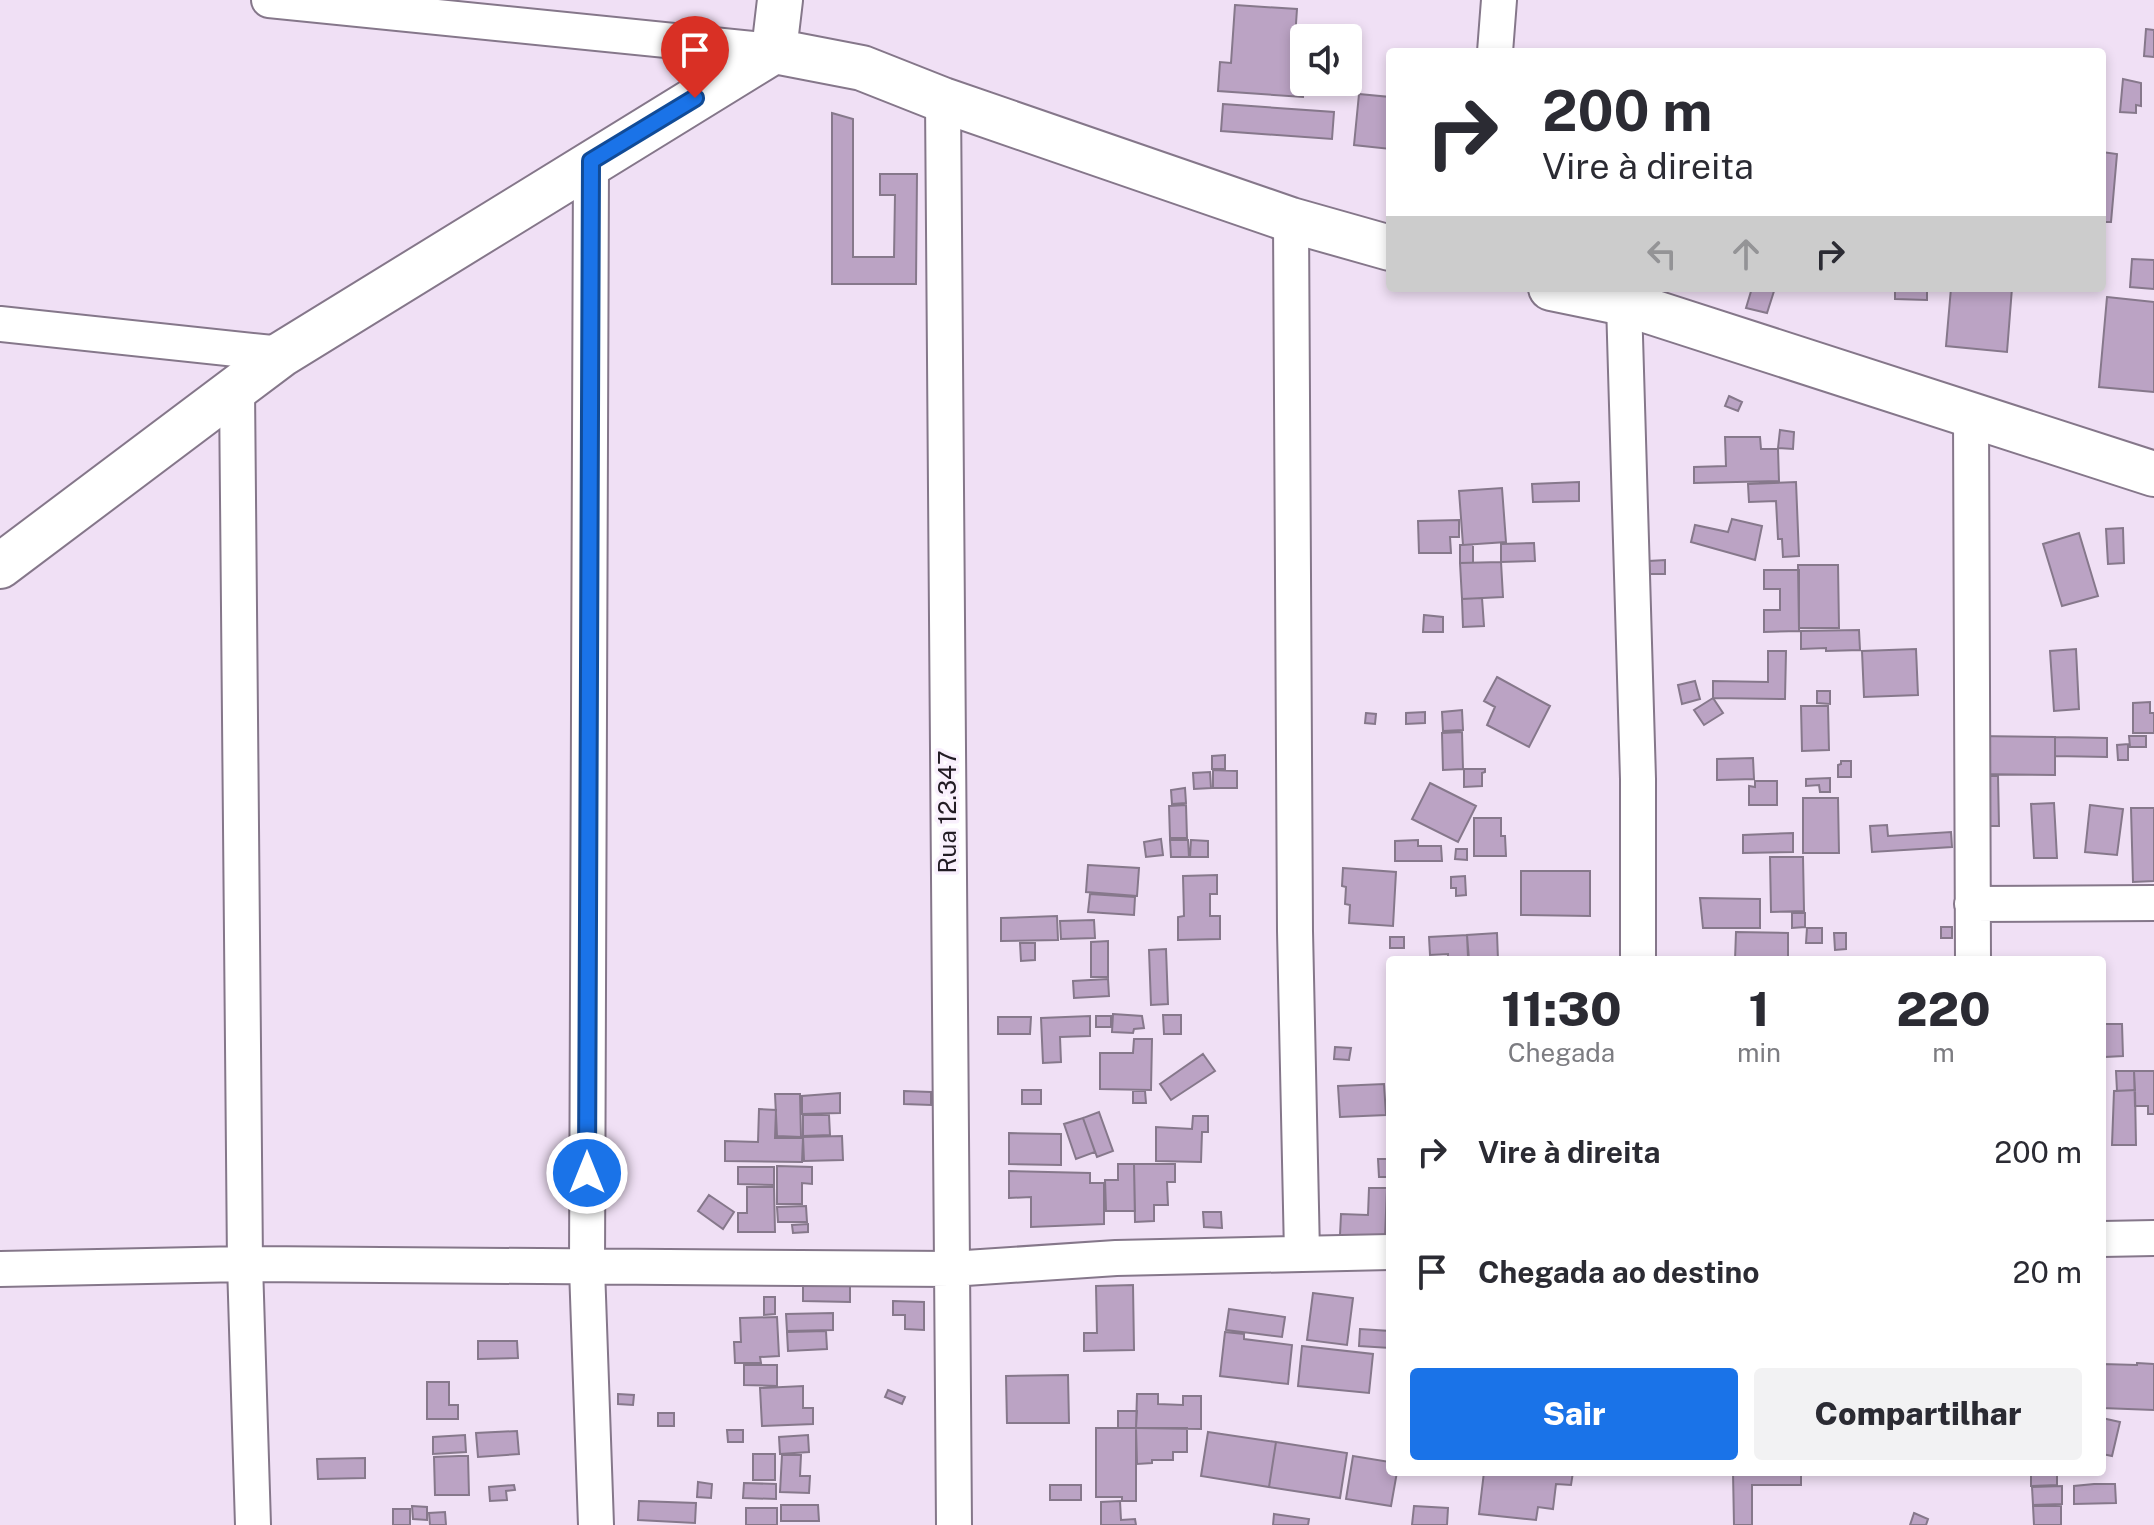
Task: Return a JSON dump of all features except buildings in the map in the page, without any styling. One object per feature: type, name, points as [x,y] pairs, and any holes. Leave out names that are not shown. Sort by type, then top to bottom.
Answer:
[{"type":"street","points":[[269,0],[774,51],[862,68],[943,100],[1291,220],[1386,247]]},
{"type":"street","points":[[774,51],[780,0]]},
{"type":"street","points":[[1495,48],[1499,0]]},
{"type":"street","points":[[0,566],[282,354],[774,51]]},
{"type":"street","name":"Rua 12.347","points":[[943,100],[954,1525]]},
{"type":"street","points":[[591,161],[587,1268],[596,1525]]},
{"type":"street","points":[[1291,220],[1295,915],[1302,1253]]},
{"type":"street","points":[[1570,292],[1624,303],[2154,474]]},
{"type":"street","points":[[1624,303],[1638,779],[1638,956]]},
{"type":"street","points":[[0,324],[282,354]]},
{"type":"street","points":[[237,389],[245,1264],[253,1525]]},
{"type":"street","points":[[1971,416],[1973,956]]},
{"type":"street","points":[[1972,904],[2154,903]]},
{"type":"street","points":[[2106,1239],[2154,1238]]},
{"type":"street","points":[[0,1269],[245,1264],[951,1269],[1116,1258],[1386,1252]]},
{"type":"route","points":[[587,1173],[591,161],[695,98]]}]
